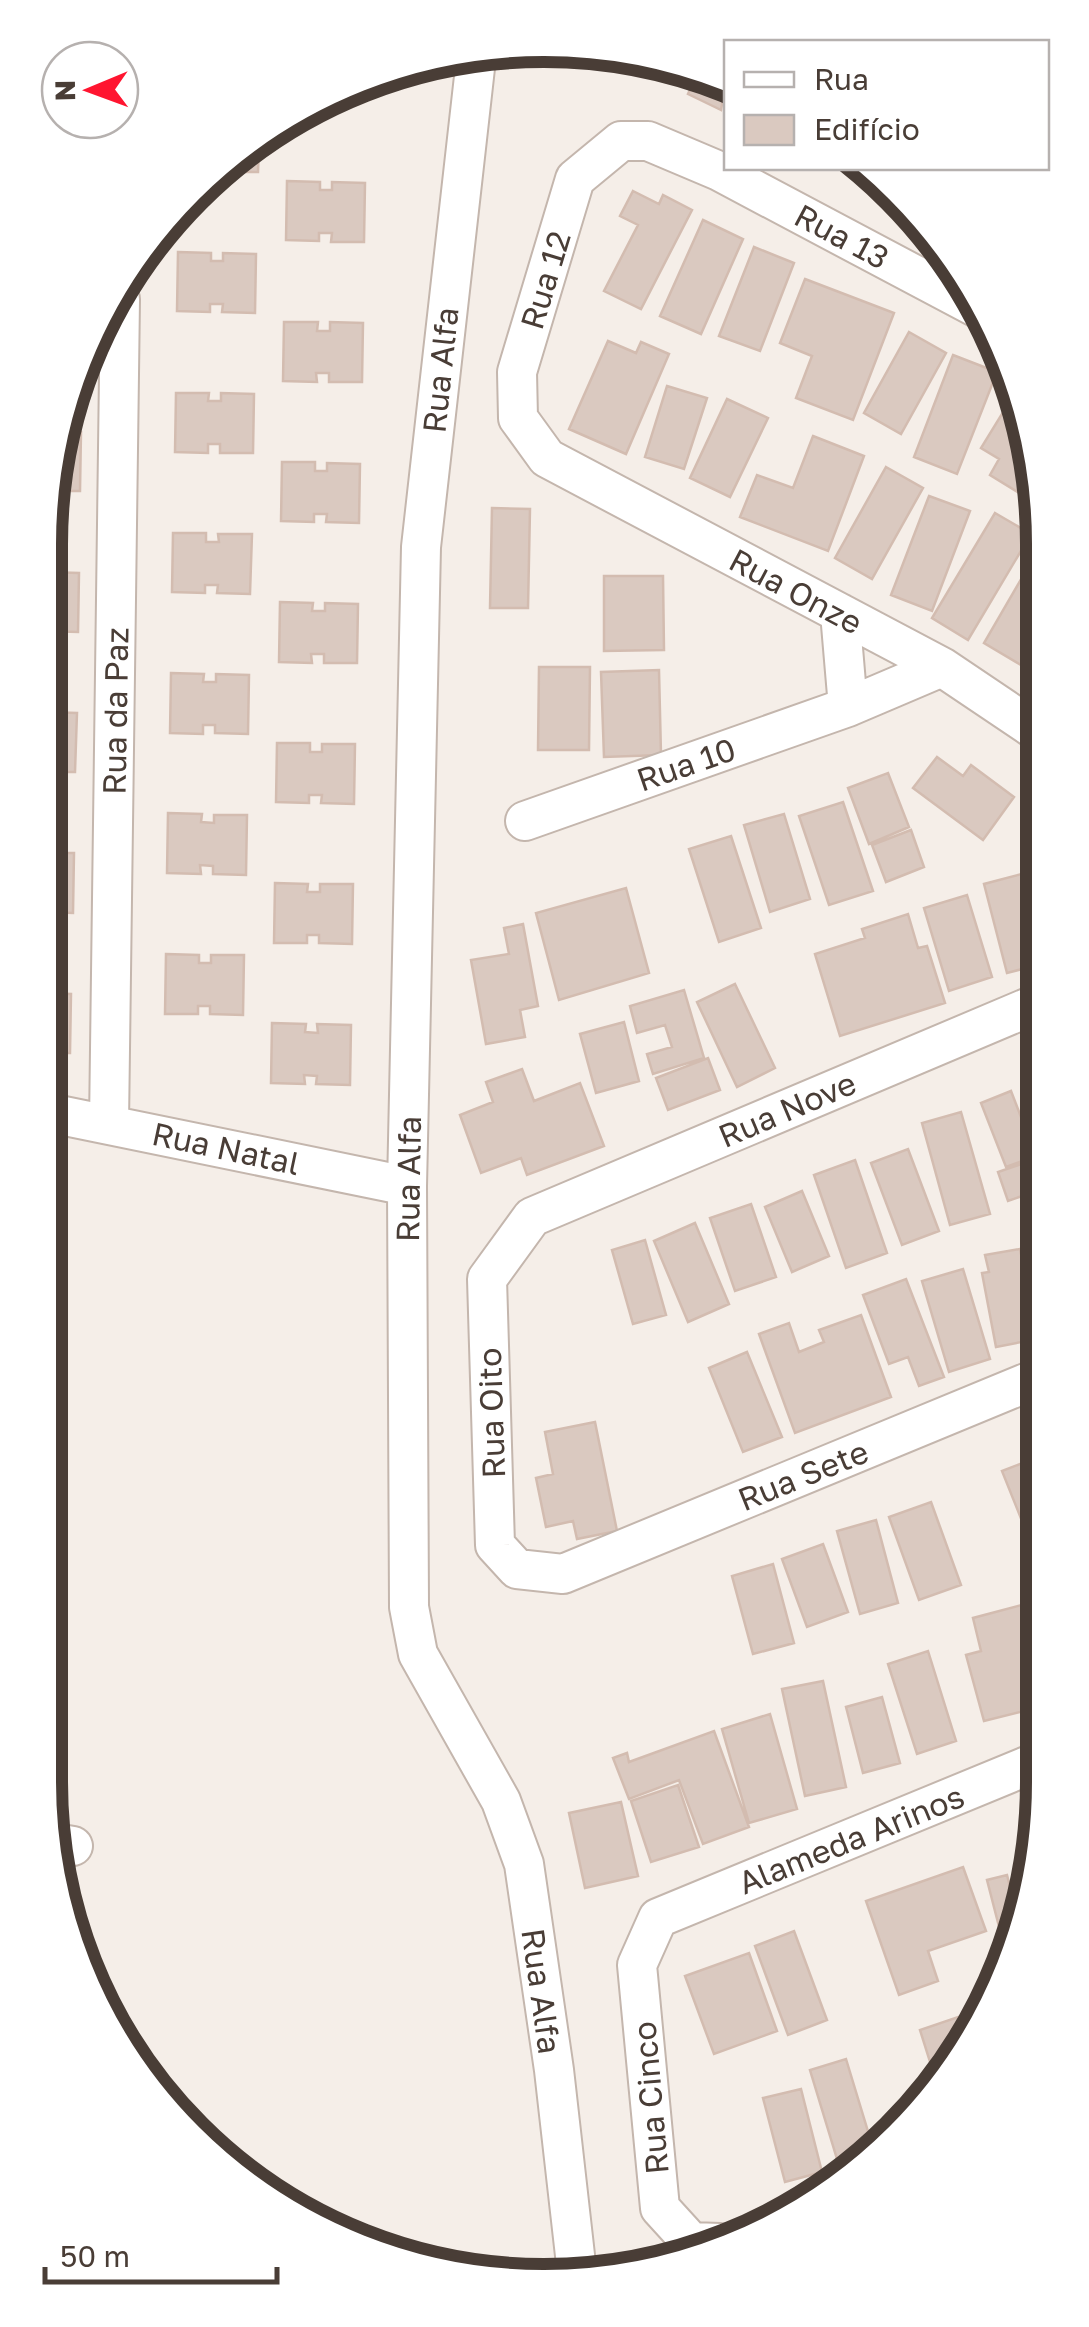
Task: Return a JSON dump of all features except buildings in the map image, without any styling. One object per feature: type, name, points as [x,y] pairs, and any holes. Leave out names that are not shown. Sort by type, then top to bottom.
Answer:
[{"type":"street","name":"Rua Alfa","points":[[475,68],[421,546],[407,1186],[409,1607],[418,1654],[502,1802],[524,1864],[554,2070],[576,2263]]},
{"type":"street","name":"Rua 13","points":[[648,141],[720,171],[958,298]]},
{"type":"street","name":"Rua 12","points":[[547,458],[518,418],[517,372],[576,179],[621,142],[648,141]]},
{"type":"street","name":"Rua da Paz","points":[[110,1124],[120,316]]},
{"type":"street","name":"Rua Onze","points":[[547,458],[942,667],[1026,724]]},
{"type":"street","points":[[840,613],[848,707]]},
{"type":"street","name":"Rua 10","points":[[525,821],[848,707],[942,667]]},
{"type":"street","name":"Rua Nove","points":[[532,1217],[1026,1009]]},
{"type":"street","name":"Rua Natal","points":[[62,1115],[407,1186]]},
{"type":"street","name":"Rua Oito","points":[[532,1217],[487,1280],[495,1545],[517,1569],[563,1574]]},
{"type":"street","name":"Rua Sete","points":[[563,1574],[1026,1383]]},
{"type":"street","name":"Alameda Arinos","points":[[658,1918],[1026,1767]]},
{"type":"street","name":"Rua Cinco","points":[[658,1918],[637,1965],[660,2208],[691,2242]]}]
